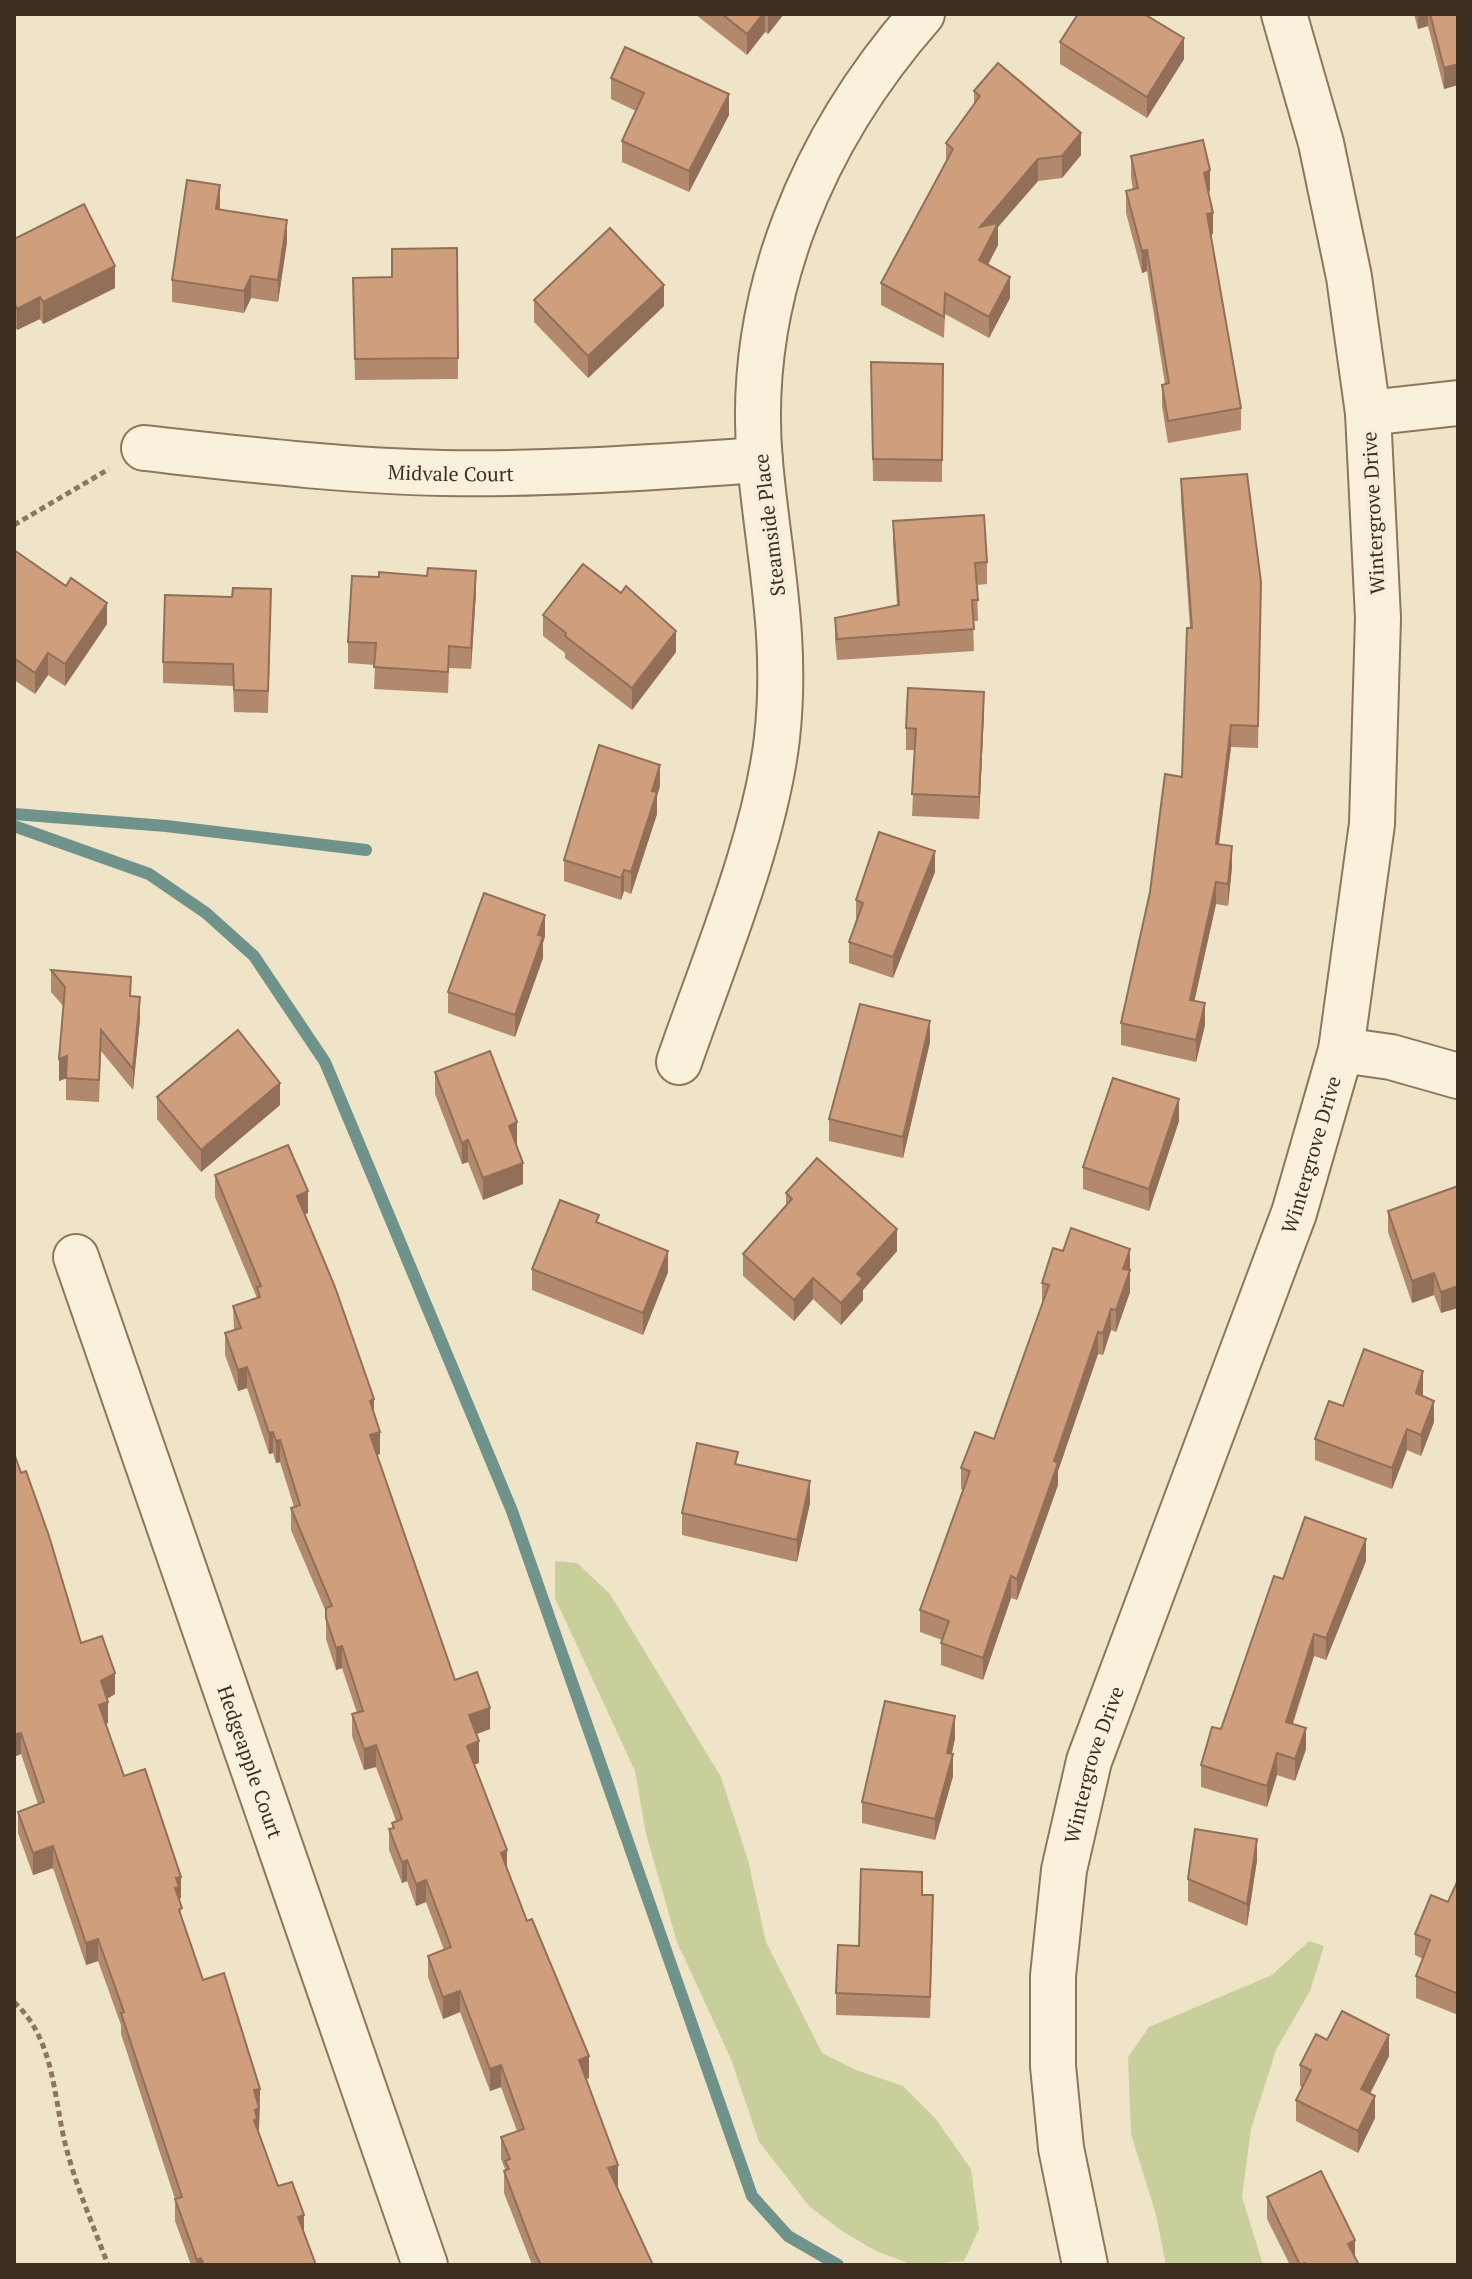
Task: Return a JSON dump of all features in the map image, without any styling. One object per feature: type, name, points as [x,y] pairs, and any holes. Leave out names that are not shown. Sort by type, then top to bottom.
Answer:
[{"type":"street","name":"Steamside Place","points":[[679,1062],[752,845],[777,739],[782,668],[778,595],[760,460],[762,352],[785,246],[811,178],[845,115],[886,55],[922,14]]},
{"type":"street","name":"Wintergrove Drive","points":[[1085,2265],[1061,2148],[1053,2066],[1053,1976],[1064,1870],[1089,1761],[1294,1213],[1341,1050],[1372,824],[1378,618],[1368,413],[1349,277],[1321,143],[1284,14]]},
{"type":"street","points":[[1368,413],[1458,403]]},
{"type":"street","name":"Midvale Court","points":[[144,448],[298,465],[443,473],[587,471],[760,460]]},
{"type":"street","points":[[1341,1050],[1391,1057],[1458,1076]]},
{"type":"street","name":"Hedgeapple Court","points":[[76,1257],[425,2265]]},
{"type":"path","points":[[14,525],[144,448]]},
{"type":"path","points":[[14,2002],[31,2018],[55,2076],[65,2144],[108,2265]]},
{"type":"green space","points":[[555,1561],[577,1563],[610,1594],[721,1777],[748,1860],[766,1942],[822,2053],[856,2070],[903,2086],[935,2118],[971,2169],[979,2229],[964,2261],[913,2265],[876,2251],[810,2207],[759,2142],[731,2059],[677,1942],[646,1834],[635,1771],[555,1598]]},
{"type":"green space","points":[[1309,1941],[1324,1946],[1310,1991],[1276,2050],[1251,2129],[1242,2197],[1263,2265],[1166,2265],[1156,2215],[1131,2134],[1128,2057],[1149,2027],[1272,1975]]},
{"type":"building","points":[[722,14],[763,14],[747,34]]},
{"type":"building","points":[[1078,14],[1144,14],[1184,38],[1147,97],[1060,42]]},
{"type":"building","points":[[1430,14],[1458,14],[1458,64],[1444,68]]},
{"type":"building","points":[[625,47],[729,94],[689,171],[622,141],[644,93],[611,78]]},
{"type":"building","points":[[998,63],[1081,133],[1062,156],[1038,159],[980,227],[998,223],[979,260],[1010,277],[989,317],[945,293],[944,317],[881,283],[953,149],[946,143],[980,96],[974,91]]},
{"type":"building","points":[[1203,140],[1210,170],[1204,173],[1213,213],[1207,214],[1241,408],[1168,421],[1162,385],[1169,383],[1147,250],[1142,251],[1126,191],[1138,188],[1131,156]]},
{"type":"building","points":[[187,180],[220,185],[216,209],[287,220],[278,280],[251,276],[244,291],[172,280]]},
{"type":"building","points":[[84,204],[115,266],[43,302],[40,297],[17,309],[14,302],[14,239]]},
{"type":"building","points":[[610,228],[664,285],[588,356],[534,300]]},
{"type":"building","points":[[457,248],[458,358],[355,359],[353,278],[392,277],[392,249]]},
{"type":"building","points":[[871,362],[943,364],[942,460],[873,459]]},
{"type":"building","points":[[1247,474],[1261,582],[1258,726],[1231,725],[1216,844],[1232,846],[1228,884],[1216,882],[1190,1000],[1205,1003],[1196,1040],[1121,1023],[1150,892],[1165,774],[1182,777],[1187,628],[1192,628],[1181,479]]},
{"type":"building","points":[[984,515],[987,562],[975,563],[978,600],[972,600],[974,629],[837,639],[835,618],[899,605],[893,521]]},
{"type":"building","points":[[14,550],[66,586],[71,578],[107,603],[65,664],[48,653],[35,673],[14,658]]},
{"type":"building","points":[[583,564],[621,593],[626,586],[676,631],[632,688],[543,615]]},
{"type":"building","points":[[428,568],[476,571],[471,648],[449,646],[448,672],[374,667],[376,643],[348,642],[352,576],[379,577],[379,572],[427,576]]},
{"type":"building","points":[[233,588],[271,589],[268,691],[234,690],[233,664],[163,662],[165,595],[232,597]]},
{"type":"building","points":[[908,688],[984,692],[979,797],[912,794],[916,729],[906,728]]},
{"type":"building","points":[[599,745],[660,765],[652,791],[657,792],[631,872],[624,870],[621,878],[564,860]]},
{"type":"building","points":[[879,832],[935,851],[893,957],[849,942],[863,903],[856,900]]},
{"type":"building","points":[[484,893],[545,915],[538,935],[543,936],[515,1015],[448,992]]},
{"type":"building","points":[[51,970],[131,977],[130,996],[140,997],[133,1069],[101,1030],[99,1080],[66,1078],[67,1056],[59,1059],[65,987]]},
{"type":"building","points":[[860,1004],[930,1021],[903,1137],[829,1119]]},
{"type":"building","points":[[238,1030],[280,1083],[201,1150],[157,1097]]},
{"type":"building","points":[[490,1051],[517,1122],[509,1126],[523,1163],[483,1178],[468,1140],[462,1143],[435,1072]]},
{"type":"building","points":[[1113,1078],[1179,1099],[1149,1189],[1083,1167]]},
{"type":"building","points":[[288,1145],[308,1191],[297,1196],[335,1287],[374,1399],[370,1401],[380,1432],[370,1435],[455,1680],[477,1672],[490,1708],[469,1715],[479,1741],[467,1746],[507,1850],[501,1853],[527,1921],[532,1919],[589,2056],[579,2060],[618,2165],[608,2168],[653,2265],[541,2265],[504,2171],[509,2169],[505,2161],[510,2159],[501,2137],[524,2129],[501,2065],[490,2069],[460,1991],[443,1997],[428,1956],[451,1947],[426,1880],[416,1884],[407,1860],[402,1862],[389,1829],[394,1828],[392,1823],[402,1819],[376,1745],[364,1749],[352,1714],[363,1711],[342,1646],[336,1648],[326,1618],[326,1608],[332,1606],[291,1508],[300,1505],[280,1440],[276,1441],[273,1432],[269,1433],[247,1367],[238,1370],[225,1333],[241,1328],[233,1306],[260,1297],[257,1287],[261,1286],[215,1175]]},
{"type":"building","points":[[817,1158],[897,1229],[857,1274],[863,1279],[841,1303],[813,1278],[794,1300],[743,1254],[792,1199],[786,1193]]},
{"type":"building","points":[[1458,1186],[1458,1286],[1441,1292],[1434,1273],[1412,1281],[1388,1211]]},
{"type":"building","points":[[560,1200],[599,1215],[596,1222],[668,1251],[643,1313],[532,1269]]},
{"type":"building","points":[[1071,1228],[1130,1249],[1123,1269],[1130,1270],[1116,1310],[1111,1309],[1103,1333],[1098,1332],[1054,1461],[1058,1463],[1017,1579],[1011,1576],[983,1658],[941,1643],[949,1621],[920,1610],[970,1471],[961,1468],[975,1432],[994,1439],[1049,1285],[1042,1283],[1053,1248],[1063,1251]]},
{"type":"building","points":[[1364,1349],[1423,1371],[1416,1393],[1434,1401],[1421,1435],[1407,1429],[1392,1468],[1315,1439],[1329,1401],[1343,1406]]},
{"type":"building","points":[[697,1443],[738,1452],[735,1464],[810,1481],[797,1540],[682,1513]]},
{"type":"building","points":[[14,1453],[21,1473],[26,1471],[49,1536],[81,1643],[102,1636],[115,1673],[101,1681],[108,1702],[99,1705],[124,1776],[145,1769],[181,1877],[176,1878],[179,1887],[175,1888],[182,1908],[179,1910],[203,1980],[224,1973],[260,2089],[254,2090],[259,2108],[255,2110],[257,2119],[254,2120],[278,2186],[292,2182],[304,2215],[298,2217],[316,2265],[204,2265],[201,2258],[197,2260],[175,2199],[182,2197],[98,1939],[86,1943],[53,1846],[33,1853],[18,1812],[44,1802],[21,1733],[14,1735]]},
{"type":"building","points":[[1305,1517],[1366,1539],[1326,1638],[1314,1634],[1286,1722],[1306,1728],[1295,1759],[1277,1753],[1267,1786],[1201,1765],[1212,1727],[1221,1729],[1274,1576],[1283,1579]]},
{"type":"building","points":[[885,1701],[955,1716],[947,1753],[953,1754],[935,1819],[862,1802]]},
{"type":"building","points":[[1195,1829],[1257,1839],[1247,1904],[1188,1879]]},
{"type":"building","points":[[861,1869],[922,1872],[922,1895],[933,1895],[930,1997],[836,1993],[838,1945],[859,1946]]},
{"type":"building","points":[[1457,1882],[1458,1994],[1416,1976],[1430,1940],[1415,1934],[1431,1895],[1448,1902]]},
{"type":"building","points":[[1342,2011],[1389,2035],[1361,2089],[1375,2096],[1358,2131],[1296,2100],[1311,2070],[1300,2065],[1316,2034],[1327,2040]]},
{"type":"building","points":[[1321,2171],[1355,2240],[1348,2244],[1359,2265],[1300,2265],[1267,2197]]},
{"type":"waterway","points":[[14,814],[166,826],[366,850]]},
{"type":"waterway","points":[[14,826],[149,874],[206,913],[254,956],[325,1062],[512,1511],[752,2196],[788,2236],[838,2265]]}]
